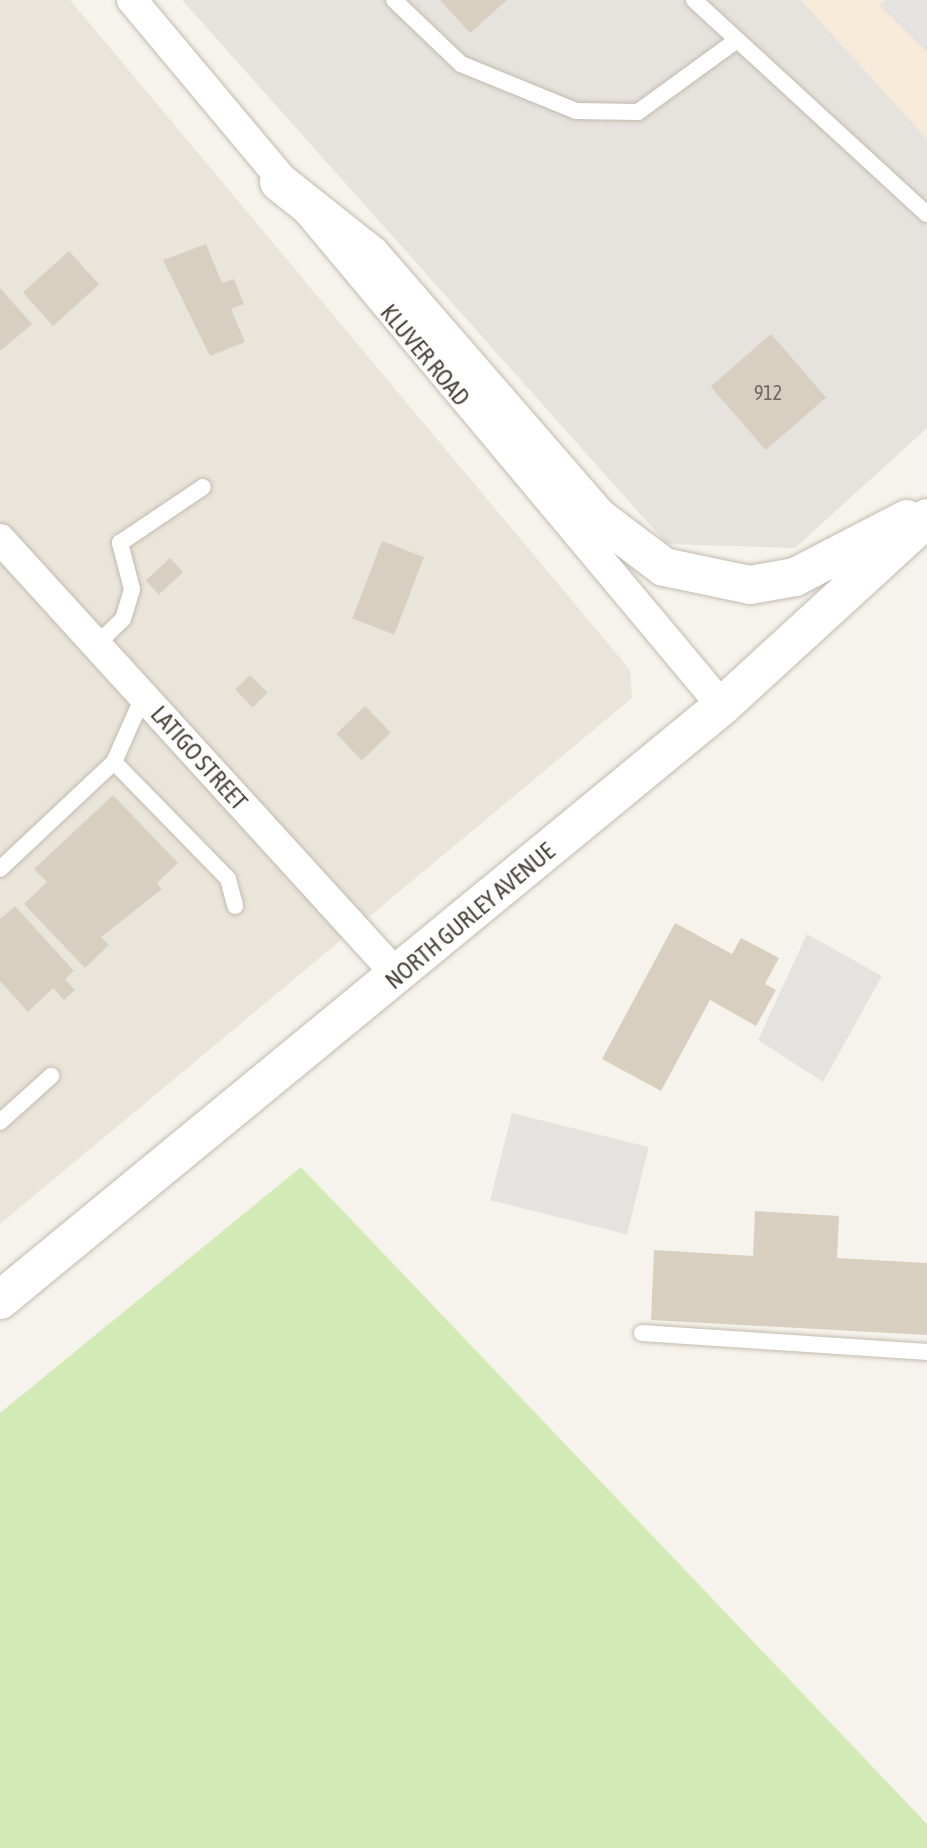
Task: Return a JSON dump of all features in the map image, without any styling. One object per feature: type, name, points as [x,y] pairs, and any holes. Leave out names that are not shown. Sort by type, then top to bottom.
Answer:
[{"type":"street","name":"KLUVER ROAD","points":[[132,0],[279,182],[722,706]]},
{"type":"street","points":[[279,182],[371,255],[599,518],[664,567],[750,585],[795,577],[927,509]]},
{"type":"street","name":"NORTH GURLEY AVENUE","points":[[0,1300],[398,976],[722,706],[927,518]]},
{"type":"street","name":"LATIGO STREET","points":[[0,539],[398,976]]},
{"type":"lane","points":[[394,0],[461,64],[576,111],[638,112],[737,40]]},
{"type":"lane","points":[[694,0],[927,214]]},
{"type":"lane","points":[[96,645],[123,619],[132,589],[120,543],[203,487]]},
{"type":"lane","points":[[0,869],[114,762],[143,697]]},
{"type":"lane","points":[[114,762],[228,879],[235,906]]},
{"type":"lane","points":[[0,1122],[51,1076]]},
{"type":"lane","points":[[642,1333],[927,1352]]},
{"type":"shaded area","points":[[0,0],[70,0],[630,670],[632,698],[0,1224]]},
{"type":"shaded area","points":[[182,0],[801,0],[927,139],[927,428],[795,548],[667,544]]},
{"type":"shaded area","points":[[801,0],[927,0],[927,139]]},
{"type":"shaded area","points":[[886,0],[927,0],[927,52],[879,5]]},
{"type":"shaded area","points":[[807,934],[882,976],[823,1082],[758,1040]]},
{"type":"shaded area","points":[[512,1113],[649,1147],[627,1234],[490,1200]]},
{"type":"green space","points":[[301,1167],[927,1824],[927,1848],[0,1848],[0,1413]]},
{"type":"building","points":[[440,0],[507,0],[470,33]]},
{"type":"building","points":[[206,244],[222,283],[234,279],[244,304],[231,309],[245,342],[210,356],[163,260]]},
{"type":"building","points":[[69,251],[99,284],[53,326],[23,292]]},
{"type":"building","points":[[0,288],[32,324],[0,351]]},
{"type":"building","points":[[771,334],[826,397],[766,450],[711,386]]},
{"type":"building","points":[[382,541],[424,557],[394,635],[352,618]]},
{"type":"building","points":[[170,558],[183,572],[159,594],[146,581]]},
{"type":"building","points":[[250,675],[268,693],[253,708],[235,690]]},
{"type":"building","points":[[365,706],[391,733],[362,760],[336,734]]},
{"type":"building","points":[[113,795],[178,863],[157,883],[162,889],[101,937],[109,945],[85,968],[24,904],[47,882],[34,869]]},
{"type":"building","points":[[15,906],[74,971],[65,979],[75,990],[64,1000],[53,988],[28,1012],[0,981],[0,919]]},
{"type":"building","points":[[675,923],[732,954],[741,938],[779,958],[765,984],[776,990],[756,1026],[710,1000],[661,1091],[602,1059]]},
{"type":"building","points":[[755,1211],[839,1216],[837,1258],[927,1263],[927,1335],[651,1320],[654,1250],[753,1256]]}]
